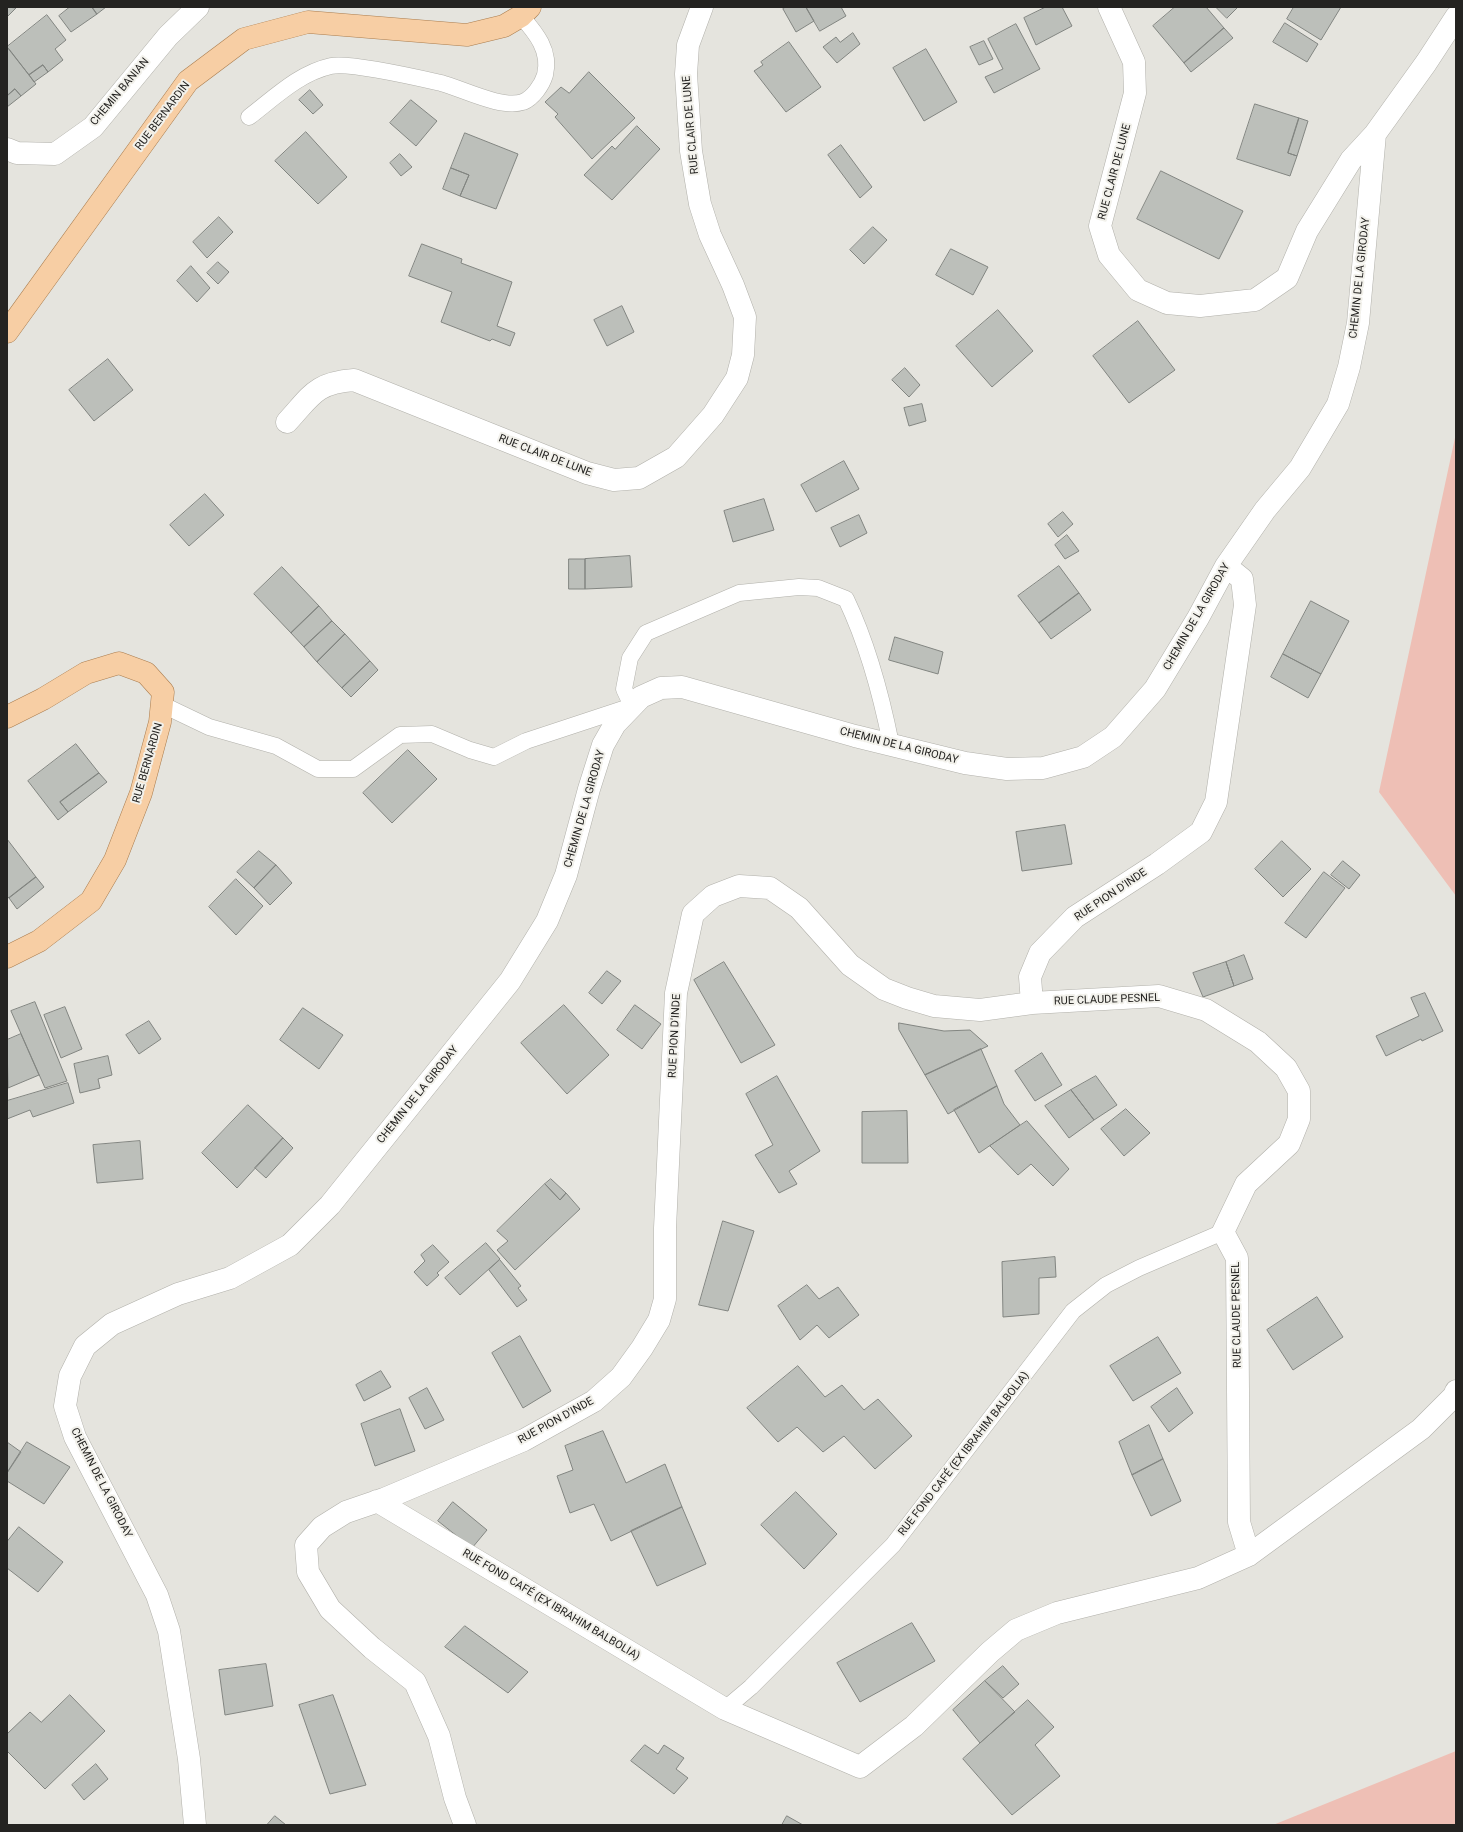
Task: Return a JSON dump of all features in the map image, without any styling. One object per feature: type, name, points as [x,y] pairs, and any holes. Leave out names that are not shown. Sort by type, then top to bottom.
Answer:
[{"type":"main road","name":"RUE BERNARDIN","points":[[7,332],[188,81],[244,39],[308,22],[467,35],[504,26],[526,12]]},
{"type":"main road","name":"RUE BERNARDIN","points":[[7,717],[43,699],[86,673],[119,663],[146,673],[163,692],[160,722],[141,793],[115,860],[91,901],[39,941],[7,957]]},
{"type":"street","name":"CHEMIN BANIAN","points":[[7,149],[17,153],[55,154],[93,127],[168,36],[198,7]]},
{"type":"street","name":"RUE CLAIR DE LUNE","points":[[287,422],[318,388],[334,382],[354,380],[593,475],[614,480],[639,478],[676,457],[713,415],[737,378],[743,355],[745,317],[733,285],[710,235],[700,204],[691,151],[686,74],[688,45],[702,7]]},
{"type":"street","name":"RUE CLAIR DE LUNE","points":[[1109,7],[1134,62],[1135,93],[1100,226],[1109,255],[1138,290],[1167,303],[1200,306],[1255,300],[1287,278],[1307,231],[1351,160],[1375,134]]},
{"type":"street","points":[[1375,134],[1426,63],[1456,17]]},
{"type":"street","name":"CHEMIN DE LA GIRODAY","points":[[195,1825],[189,1759],[169,1631],[157,1595],[75,1437],[65,1406],[70,1376],[85,1346],[112,1324],[178,1294],[230,1278],[290,1245],[330,1205],[510,981],[547,921],[566,875],[603,745],[615,724],[641,697],[661,688],[682,686],[965,763],[1007,769],[1043,768],[1083,757],[1113,737],[1155,689],[1198,618],[1226,566],[1265,510],[1300,468],[1338,404],[1349,367],[1358,323],[1375,134]]},
{"type":"street","name":"RUE PION D'INDE","points":[[465,1825],[455,1798],[439,1736],[415,1682],[372,1648],[330,1609],[308,1572],[306,1545],[322,1527],[346,1512],[377,1501],[524,1440],[594,1401],[621,1377],[642,1348],[659,1320],[665,1299],[665,1228],[676,993],[693,914],[713,896],[739,886],[770,888],[799,908],[850,965],[884,989],[934,1006],[980,1010],[1032,1003],[1030,977],[1040,953],[1075,917],[1157,864],[1201,832],[1216,802],[1245,605],[1242,579],[1226,566]]},
{"type":"street","name":"RUE CLAUDE PESNEL","points":[[1032,1003],[1159,996],[1206,1010],[1258,1042],[1286,1068],[1299,1091],[1299,1119],[1288,1144],[1246,1184],[1223,1232],[1236,1258],[1240,1522],[1249,1555]]},
{"type":"street","points":[[1249,1555],[1421,1429],[1454,1396],[1456,1391]]},
{"type":"street","name":"RUE FOND CAFÉ (EX IBRAHIM BALBOLIA)","points":[[377,1501],[725,1709],[860,1767],[914,1726],[990,1652],[1016,1630],[1057,1613],[1198,1578],[1249,1555]]},
{"type":"lane","points":[[250,117],[287,87],[309,73],[331,66],[349,66],[440,83],[509,103],[522,102],[532,97],[544,78],[547,65],[543,47],[526,12]]},
{"type":"lane","points":[[162,705],[209,727],[276,746],[318,769],[352,769],[400,736],[432,734],[470,750],[494,757],[526,741],[632,706],[624,689],[630,658],[646,633],[739,593],[799,587],[818,588],[846,599],[857,623],[882,696],[891,744]]},
{"type":"lane","name":"RUE FOND CAFÉ (EX IBRAHIM BALBOLIA)","points":[[725,1709],[751,1687],[893,1545],[1073,1311],[1106,1285],[1140,1268],[1223,1232]]},
{"type":"shaded area","points":[[1456,433],[1456,896],[1379,792]]},
{"type":"shaded area","points":[[1456,1751],[1456,1825],[1273,1825]]},
{"type":"building","points":[[7,7],[16,8],[7,17]]},
{"type":"building","points":[[70,7],[92,7],[97,14],[71,32],[59,16]]},
{"type":"building","points":[[92,7],[106,7],[97,14]]},
{"type":"building","points":[[786,7],[806,7],[814,21],[796,32],[783,9]]},
{"type":"building","points":[[806,7],[841,7],[846,16],[820,31]]},
{"type":"building","points":[[1046,7],[1062,7],[1072,26],[1036,45],[1024,18]]},
{"type":"building","points":[[1175,7],[1206,7],[1224,28],[1184,63],[1153,26]]},
{"type":"building","points":[[1216,7],[1238,7],[1227,18]]},
{"type":"building","points":[[1294,7],[1341,7],[1321,40],[1287,19]]},
{"type":"building","points":[[47,15],[66,40],[55,49],[63,60],[48,72],[43,65],[29,75],[7,47]]},
{"type":"building","points":[[1285,23],[1318,44],[1307,62],[1273,42]]},
{"type":"building","points":[[1016,24],[1040,69],[994,93],[985,77],[1003,69],[988,39]]},
{"type":"building","points":[[1224,28],[1233,38],[1191,72],[1184,63]]},
{"type":"building","points":[[853,33],[860,44],[837,63],[823,47],[836,37],[840,42]]},
{"type":"building","points":[[984,41],[993,59],[979,65],[970,47]]},
{"type":"building","points":[[789,42],[821,87],[786,112],[754,71],[763,65],[761,62]]},
{"type":"building","points":[[9,49],[36,84],[21,96],[15,89],[7,96],[7,50]]},
{"type":"building","points":[[926,49],[957,102],[924,121],[893,68]]},
{"type":"building","points":[[43,65],[48,72],[34,82],[29,75]]},
{"type":"building","points":[[589,72],[635,118],[592,159],[555,117],[558,114],[545,102],[561,87],[569,93]]},
{"type":"building","points":[[15,89],[21,96],[7,107],[7,96]]},
{"type":"building","points":[[310,90],[323,105],[313,114],[299,100]]},
{"type":"building","points":[[411,100],[437,121],[416,146],[390,123]]},
{"type":"building","points":[[1255,104],[1299,118],[1288,153],[1297,156],[1290,176],[1237,159]]},
{"type":"building","points":[[1299,118],[1308,121],[1297,156],[1288,153]]},
{"type":"building","points":[[637,126],[660,149],[612,200],[584,175],[612,146],[615,149]]},
{"type":"building","points":[[306,132],[347,177],[318,204],[275,161]]},
{"type":"building","points":[[465,133],[518,154],[496,209],[460,196],[469,175],[451,168]]},
{"type":"building","points":[[841,145],[872,187],[860,198],[828,155]]},
{"type":"building","points":[[400,154],[412,167],[401,176],[390,163]]},
{"type":"building","points":[[451,168],[469,175],[460,196],[443,189]]},
{"type":"building","points":[[1161,171],[1243,211],[1219,259],[1137,219]]},
{"type":"building","points":[[219,217],[233,232],[207,258],[193,242]]},
{"type":"building","points":[[873,227],[887,240],[864,264],[850,250]]},
{"type":"building","points":[[422,244],[462,259],[461,263],[512,282],[497,326],[515,333],[510,346],[492,339],[490,341],[441,322],[452,292],[409,276]]},
{"type":"building","points":[[951,249],[988,267],[973,295],[936,275]]},
{"type":"building","points":[[218,262],[229,272],[218,284],[207,273]]},
{"type":"building","points":[[191,266],[210,288],[197,302],[177,281]]},
{"type":"building","points":[[622,306],[634,332],[607,346],[594,320]]},
{"type":"building","points":[[998,310],[1033,351],[992,387],[956,346]]},
{"type":"building","points":[[1138,321],[1175,370],[1129,403],[1093,356]]},
{"type":"building","points":[[108,359],[133,390],[94,421],[69,390]]},
{"type":"building","points":[[905,368],[920,385],[909,397],[892,380]]},
{"type":"building","points":[[922,404],[926,421],[909,426],[904,408]]},
{"type":"building","points":[[844,461],[859,489],[816,512],[801,485]]},
{"type":"building","points":[[205,494],[224,515],[189,546],[170,525]]},
{"type":"building","points":[[764,499],[774,530],[733,542],[724,511]]},
{"type":"building","points":[[1063,512],[1073,524],[1058,537],[1048,524]]},
{"type":"building","points":[[859,515],[867,533],[840,547],[831,528]]},
{"type":"building","points":[[1067,535],[1079,551],[1065,559],[1055,545]]},
{"type":"building","points":[[630,556],[632,587],[585,589],[585,559]]},
{"type":"building","points":[[569,559],[585,559],[585,589],[569,589]]},
{"type":"building","points":[[1059,566],[1079,593],[1039,623],[1018,596]]},
{"type":"building","points":[[282,567],[319,606],[291,633],[254,594]]},
{"type":"building","points":[[1079,593],[1091,610],[1051,639],[1039,623]]},
{"type":"building","points":[[1311,601],[1349,621],[1321,674],[1283,654]]},
{"type":"building","points":[[319,606],[332,621],[304,647],[291,633]]},
{"type":"building","points":[[332,621],[345,634],[317,662],[304,647]]},
{"type":"building","points":[[345,634],[370,661],[342,688],[317,662]]},
{"type":"building","points":[[895,637],[943,652],[938,674],[889,660]]},
{"type":"building","points":[[1283,654],[1321,674],[1308,698],[1271,677]]},
{"type":"building","points":[[370,661],[378,670],[351,697],[342,688]]},
{"type":"building","points":[[76,744],[99,773],[60,802],[68,812],[58,820],[28,781]]},
{"type":"building","points":[[408,750],[437,779],[392,823],[363,793]]},
{"type":"building","points":[[99,773],[107,782],[68,812],[60,802]]},
{"type":"building","points":[[1065,825],[1072,864],[1022,871],[1016,832]]},
{"type":"building","points":[[7,839],[36,877],[9,898],[7,896]]},
{"type":"building","points":[[1282,841],[1311,869],[1283,897],[1255,869]]},
{"type":"building","points":[[259,851],[276,865],[254,888],[237,872]]},
{"type":"building","points":[[1343,861],[1360,875],[1349,889],[1331,875]]},
{"type":"building","points":[[276,865],[292,883],[270,905],[254,888]]},
{"type":"building","points":[[1324,872],[1345,888],[1306,938],[1285,923]]},
{"type":"building","points":[[36,877],[44,887],[17,909],[9,898]]},
{"type":"building","points":[[236,879],[263,906],[236,935],[209,907]]},
{"type":"building","points":[[1244,955],[1253,979],[1234,986],[1226,962]]},
{"type":"building","points":[[724,962],[775,1045],[741,1063],[694,980]]},
{"type":"building","points":[[1226,962],[1234,986],[1203,997],[1193,973]]},
{"type":"building","points":[[607,971],[621,981],[602,1004],[589,993]]},
{"type":"building","points":[[1425,993],[1443,1031],[1422,1041],[1421,1039],[1386,1056],[1376,1036],[1419,1016],[1411,998]]},
{"type":"building","points":[[35,1002],[67,1081],[45,1088],[11,1011]]},
{"type":"building","points":[[564,1005],[609,1055],[567,1094],[521,1043]]},
{"type":"building","points":[[635,1005],[661,1024],[642,1049],[617,1030]]},
{"type":"building","points":[[65,1007],[82,1049],[61,1058],[44,1015]]},
{"type":"building","points":[[303,1008],[343,1035],[319,1069],[280,1040]]},
{"type":"building","points":[[149,1021],[161,1039],[139,1054],[126,1035]]},
{"type":"building","points":[[899,1023],[944,1031],[970,1030],[988,1046],[925,1075],[899,1030]]},
{"type":"building","points":[[21,1034],[39,1075],[8,1088],[7,1040]]},
{"type":"building","points":[[981,1049],[997,1086],[948,1114],[925,1075]]},
{"type":"building","points":[[1042,1053],[1062,1085],[1035,1101],[1015,1071]]},
{"type":"building","points":[[108,1056],[112,1075],[98,1079],[100,1088],[80,1093],[74,1064]]},
{"type":"building","points":[[777,1076],[820,1151],[789,1171],[797,1184],[779,1193],[755,1155],[773,1145],[746,1094]]},
{"type":"building","points":[[1096,1076],[1117,1105],[1094,1120],[1071,1090]]},
{"type":"building","points":[[68,1083],[74,1103],[33,1117],[30,1110],[7,1119],[7,1101]]},
{"type":"building","points":[[997,1086],[1004,1104],[1020,1125],[979,1153],[954,1110]]},
{"type":"building","points":[[1071,1090],[1094,1120],[1069,1138],[1045,1106]]},
{"type":"building","points":[[248,1105],[283,1138],[237,1188],[202,1153]]},
{"type":"building","points":[[1126,1109],[1150,1133],[1124,1156],[1101,1129]]},
{"type":"building","points":[[907,1111],[908,1163],[862,1163],[862,1112]]},
{"type":"building","points":[[1027,1121],[1069,1169],[1053,1186],[1031,1164],[1018,1175],[990,1146]]},
{"type":"building","points":[[283,1138],[293,1148],[266,1178],[255,1168]]},
{"type":"building","points":[[140,1141],[143,1179],[97,1183],[93,1145]]},
{"type":"building","points":[[551,1179],[566,1193],[560,1200],[545,1184]]},
{"type":"building","points":[[545,1184],[560,1200],[566,1193],[580,1209],[515,1270],[497,1250],[508,1241],[497,1231]]},
{"type":"building","points":[[723,1221],[754,1231],[728,1311],[699,1305]]},
{"type":"building","points":[[486,1243],[500,1259],[460,1295],[445,1278]]},
{"type":"building","points":[[433,1245],[449,1262],[437,1273],[439,1275],[427,1286],[414,1272],[425,1261],[421,1255]]},
{"type":"building","points":[[1055,1257],[1056,1277],[1039,1278],[1039,1314],[1003,1317],[1002,1262]]},
{"type":"building","points":[[500,1260],[521,1286],[518,1288],[527,1300],[517,1307],[489,1270]]},
{"type":"building","points":[[807,1285],[819,1299],[838,1287],[859,1315],[829,1338],[817,1325],[800,1340],[778,1306]]},
{"type":"building","points":[[1317,1297],[1343,1337],[1293,1370],[1267,1330]]},
{"type":"building","points":[[520,1336],[551,1391],[523,1408],[492,1353]]},
{"type":"building","points":[[1158,1337],[1181,1373],[1133,1401],[1110,1366]]},
{"type":"building","points":[[798,1366],[825,1397],[842,1385],[864,1410],[878,1399],[912,1436],[875,1469],[844,1436],[823,1452],[797,1427],[778,1442],[747,1408]]},
{"type":"building","points":[[381,1371],[391,1387],[364,1401],[356,1385]]},
{"type":"building","points":[[427,1388],[444,1420],[425,1429],[409,1398]]},
{"type":"building","points":[[1177,1388],[1193,1413],[1169,1432],[1151,1407]]},
{"type":"building","points":[[400,1409],[415,1451],[375,1466],[361,1424]]},
{"type":"building","points":[[1149,1425],[1163,1459],[1132,1475],[1119,1442]]},
{"type":"building","points":[[603,1431],[626,1483],[665,1464],[682,1507],[611,1541],[594,1504],[570,1513],[557,1476],[573,1470],[565,1446]]},
{"type":"building","points":[[7,1442],[21,1452],[7,1473]]},
{"type":"building","points":[[27,1442],[70,1467],[44,1504],[7,1481],[7,1473]]},
{"type":"building","points":[[1163,1459],[1181,1501],[1151,1516],[1132,1475]]},
{"type":"building","points":[[796,1492],[837,1534],[804,1569],[761,1525]]},
{"type":"building","points":[[453,1502],[487,1530],[472,1548],[438,1521]]},
{"type":"building","points":[[682,1507],[706,1564],[657,1586],[631,1531]]},
{"type":"building","points":[[19,1527],[63,1562],[38,1592],[7,1568],[7,1542]]},
{"type":"building","points":[[912,1623],[935,1661],[860,1702],[837,1663]]},
{"type":"building","points":[[465,1626],[528,1672],[508,1693],[445,1647]]},
{"type":"building","points":[[266,1664],[273,1706],[225,1715],[219,1670]]},
{"type":"building","points":[[1003,1666],[1019,1684],[1003,1698],[985,1681]]},
{"type":"building","points":[[985,1681],[1015,1712],[980,1743],[953,1710]]},
{"type":"building","points":[[70,1695],[105,1731],[45,1789],[7,1751],[7,1734],[30,1712],[41,1722]]},
{"type":"building","points":[[333,1695],[366,1785],[330,1794],[299,1705]]},
{"type":"building","points":[[1028,1700],[1054,1727],[1035,1745],[1060,1776],[1012,1815],[963,1759]]},
{"type":"building","points":[[645,1745],[658,1754],[664,1745],[684,1758],[676,1769],[688,1778],[674,1794],[631,1761]]},
{"type":"building","points":[[96,1764],[108,1779],[84,1800],[72,1785]]},
{"type":"building","points":[[275,1816],[286,1825],[267,1825]]},
{"type":"building","points":[[787,1816],[803,1825],[782,1825]]}]
